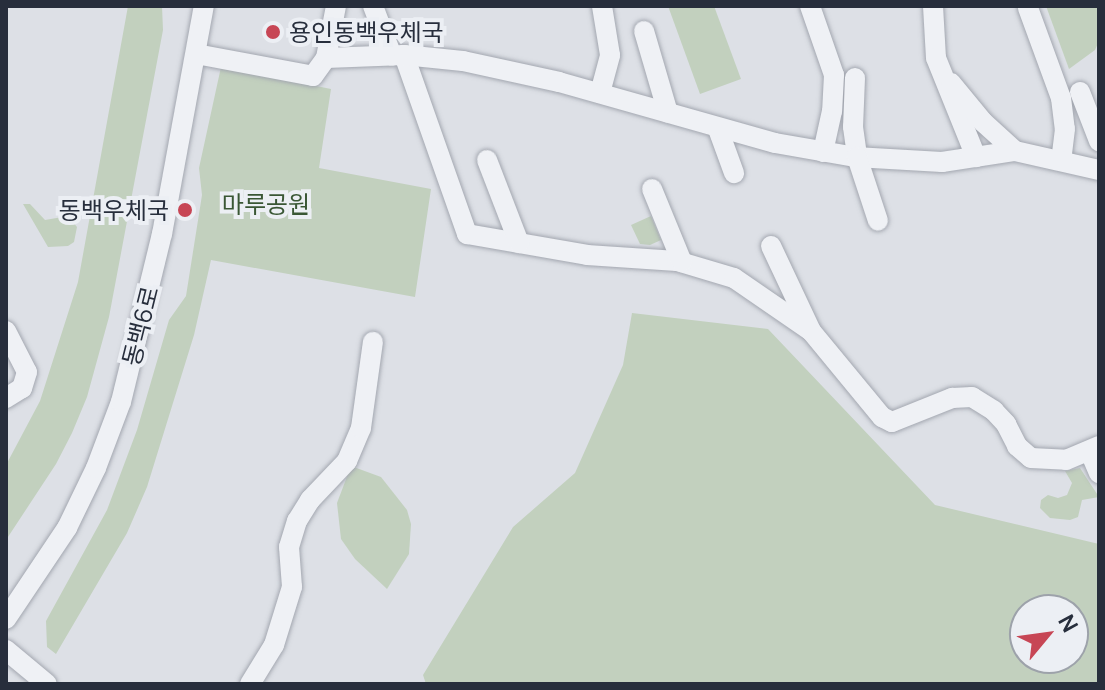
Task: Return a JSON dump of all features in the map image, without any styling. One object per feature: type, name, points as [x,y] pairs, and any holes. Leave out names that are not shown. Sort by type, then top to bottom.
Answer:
[{"type":"street","name":"동백6로","points":[[6,619],[67,528],[96,468],[121,402],[156,261],[204,6]]},
{"type":"street","points":[[196,54],[313,76],[326,58],[336,6]]},
{"type":"street","points":[[373,6],[398,55],[467,234],[587,255],[682,262],[734,278],[811,331]]},
{"type":"street","points":[[600,93],[610,55],[602,6]]},
{"type":"street","points":[[810,6],[834,75],[823,152]]},
{"type":"street","points":[[933,6],[933,40],[939,67],[976,157]]},
{"type":"street","points":[[1028,8],[1061,98],[1065,129],[1061,160]]},
{"type":"street","points":[[644,31],[668,113]]},
{"type":"street","points":[[326,58],[398,55],[477,63],[600,93],[718,129],[857,157],[936,161],[1015,151],[1094,167]]},
{"type":"street","points":[[939,67],[977,116],[1015,151]]},
{"type":"street","points":[[855,78],[853,127],[857,157],[878,221]]},
{"type":"street","points":[[1080,92],[1099,141]]},
{"type":"street","points":[[936,161],[951,140],[955,112]]},
{"type":"street","points":[[718,129],[734,173]]},
{"type":"street","points":[[487,160],[519,243]]},
{"type":"street","points":[[652,189],[682,262]]},
{"type":"street","points":[[771,246],[811,331],[882,417],[892,422],[952,398],[972,397],[994,411],[1006,424],[1017,446],[1031,458],[1053,461],[1094,449],[1099,473]]},
{"type":"street","points":[[6,331],[27,372],[22,388],[6,398]]},
{"type":"street","points":[[250,684],[274,645],[292,587],[289,547],[297,521],[310,500],[347,461],[361,428],[373,342]]},
{"type":"street","points":[[6,650],[47,684]]},
{"type":"green space","points":[[128,6],[162,6],[163,30],[109,317],[87,397],[72,433],[56,464],[6,540],[6,465],[40,401],[78,282]]},
{"type":"green space","points":[[668,6],[714,6],[741,79],[700,94]]},
{"type":"green space","points":[[1046,6],[1098,6],[1099,41],[1095,50],[1069,69]]},
{"type":"green space","name":"마루공원","points":[[221,67],[331,89],[319,168],[431,189],[415,297],[211,260],[194,335],[147,487],[127,533],[56,654],[47,647],[46,621],[107,510],[137,430],[169,320],[186,296],[202,195],[199,168]]},
{"type":"green space","points":[[23,204],[30,204],[45,220],[68,216],[77,227],[74,242],[68,246],[48,247]]},
{"type":"green space","points":[[651,216],[661,240],[650,245],[640,244],[631,225]]},
{"type":"green space","points":[[632,313],[768,329],[935,505],[1099,544],[1099,684],[426,684],[423,675],[513,527],[575,473],[623,365]]},
{"type":"green space","points":[[351,466],[381,477],[407,510],[411,524],[409,554],[387,589],[355,559],[341,539],[337,503]]},
{"type":"green space","points":[[1080,468],[1099,497],[1082,500],[1078,517],[1070,520],[1050,518],[1040,508],[1041,500],[1048,495],[1058,498],[1067,495],[1072,483],[1065,471]]},
{"type":"place","name":"용인동백우체국","points":[[273,32]]},
{"type":"place","name":"동백우체국","points":[[185,210]]}]
